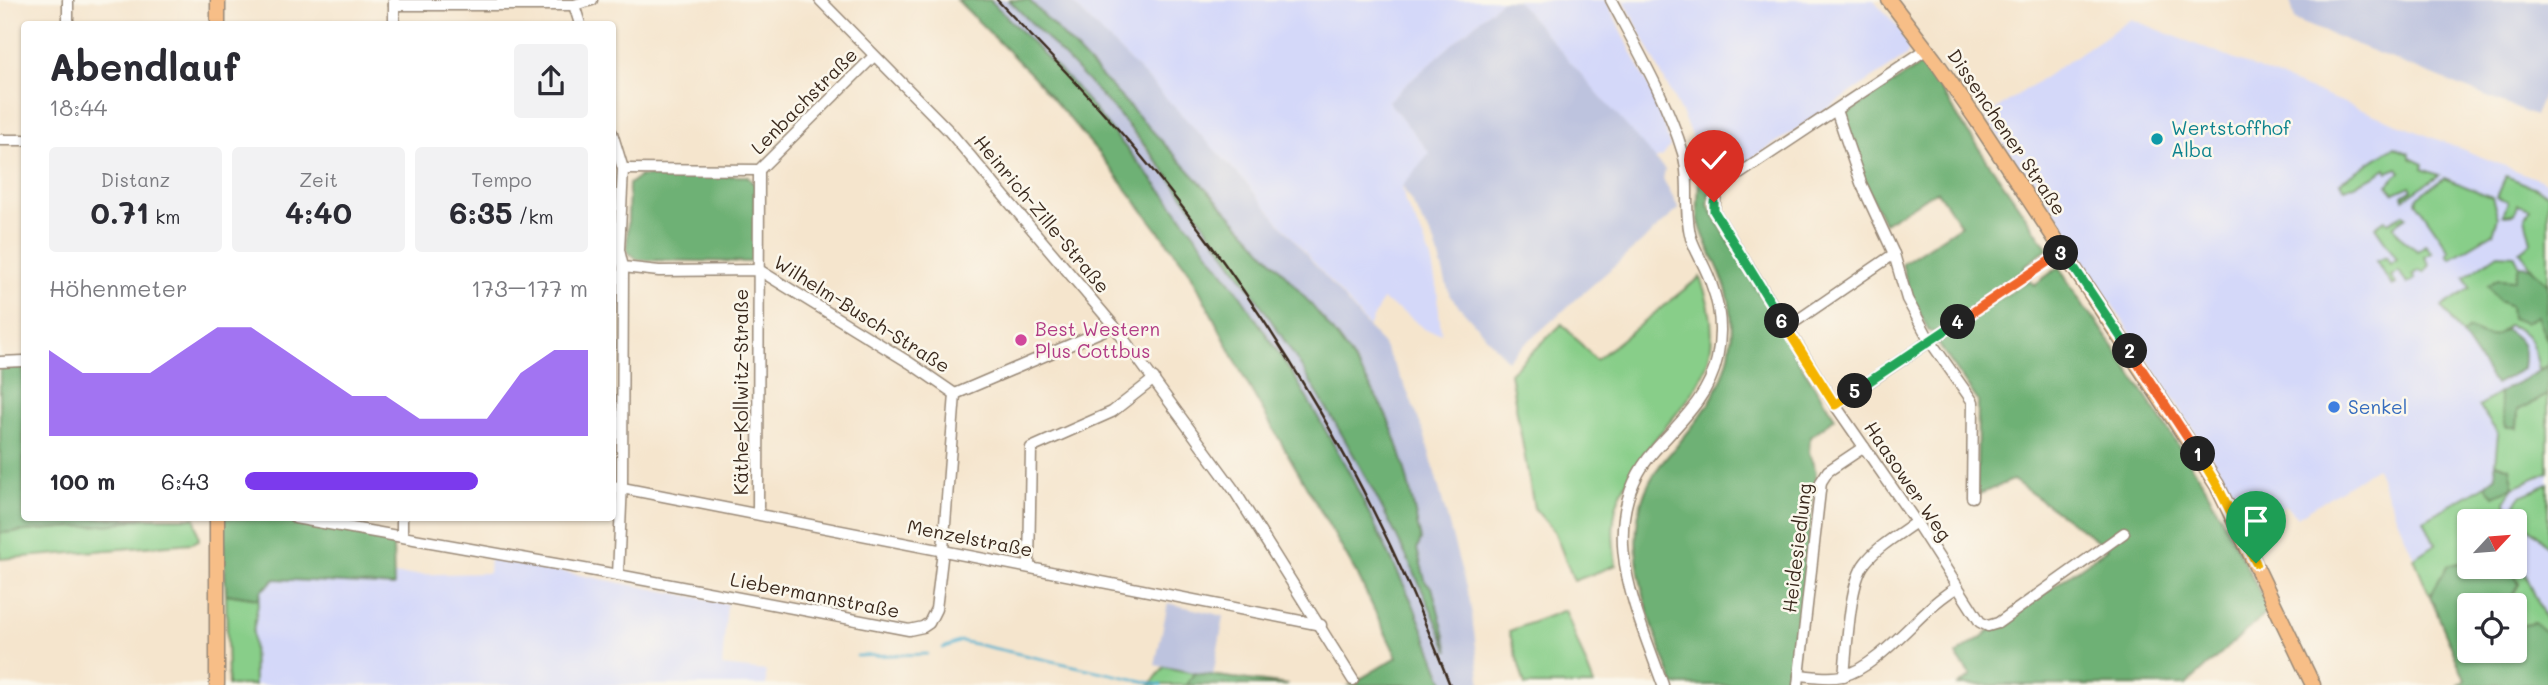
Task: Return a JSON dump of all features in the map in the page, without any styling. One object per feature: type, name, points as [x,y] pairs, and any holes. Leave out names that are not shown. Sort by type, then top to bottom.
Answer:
[{"type":"main road","points":[[218,0],[218,21]]},
{"type":"main road","name":"Dissenchener Straße","points":[[1889,0],[1927,49],[2210,474],[2244,538],[2313,685]]},
{"type":"main road","points":[[217,521],[217,685]]},
{"type":"street","points":[[68,0],[68,21]]},
{"type":"street","points":[[394,21],[394,2],[574,5],[592,0]]},
{"type":"street","name":"Heinrich-Zille-Straße","points":[[820,0],[949,131],[1114,326],[1234,490],[1353,680]]},
{"type":"street","points":[[1611,0],[1640,54],[1684,156],[1687,219],[1719,311],[1720,334],[1716,361],[1708,384],[1684,419],[1636,476],[1625,509],[1621,539],[1624,570],[1663,685]]},
{"type":"street","points":[[574,5],[579,21]]},
{"type":"street","points":[[1927,49],[1836,110],[1861,183],[1894,254],[1908,299],[1930,341],[1973,402],[1972,497]]},
{"type":"street","name":"Lenbachstraße","points":[[623,169],[759,170],[874,56]]},
{"type":"street","name":"Haasower Weg","points":[[1836,110],[1716,191],[1714,211],[1835,405],[1916,522],[1980,622],[1993,625],[2124,533]]},
{"type":"street","points":[[0,140],[21,140]]},
{"type":"street","points":[[616,146],[623,169],[617,192],[616,250],[623,267],[617,487],[618,575]]},
{"type":"street","name":"Lenbachstraße","points":[[759,170],[759,270]]},
{"type":"street","points":[[1835,405],[2063,251]]},
{"type":"street","points":[[1786,328],[1894,254]]},
{"type":"street","name":"Wilhelm-Busch-Straße","points":[[623,267],[659,271],[759,270],[910,363],[955,394]]},
{"type":"street","name":"Käthe-Kollwitz-Straße","points":[[758,514],[759,270]]},
{"type":"street","points":[[955,394],[1114,326]]},
{"type":"street","points":[[0,362],[21,361]]},
{"type":"street","points":[[1028,567],[1031,449],[1112,412],[1154,379]]},
{"type":"street","name":"Liebermannstraße","points":[[313,521],[909,630],[923,628],[936,609],[955,394]]},
{"type":"street","name":"Heidesiedlung","points":[[1844,676],[1798,680],[1821,482],[1828,471],[1864,447]]},
{"type":"street","name":"Menzelstraße","points":[[617,487],[1321,625]]},
{"type":"street","points":[[402,521],[402,536]]},
{"type":"street","points":[[1844,676],[1854,592],[1862,566],[1878,548],[1916,522]]},
{"type":"street","points":[[1844,676],[1890,647],[1933,605],[1957,587]]},
{"type":"shaded area","points":[[990,0],[1009,0],[1040,31],[1120,117],[1209,229],[1322,397],[1378,497],[1417,575],[1446,645],[1432,587],[1426,584],[1417,549],[1421,540],[1399,453],[1386,417],[1356,362],[1265,252],[1029,0],[1069,0],[1246,183],[1383,345],[1405,386],[1424,433],[1470,602],[1481,685],[1445,685],[1413,604],[1347,468],[1297,381],[1239,293],[1166,196],[1072,83]]},
{"type":"shaded area","points":[[1069,0],[1502,0],[1388,101],[1431,154],[1402,186],[1405,203],[1420,230],[1431,259],[1441,333],[1425,330],[1409,316],[1382,300],[1369,327],[1246,183]]},
{"type":"shaded area","points":[[1502,0],[1516,0],[1665,170],[1663,179],[1679,209],[1507,360],[1450,296],[1435,243],[1402,186],[1430,153],[1388,101]]},
{"type":"shaded area","points":[[1516,0],[1606,0],[1657,103],[1670,146],[1663,156],[1655,159]]},
{"type":"shaded area","points":[[1624,0],[1874,0],[1902,32],[1910,48],[1906,56],[1723,178],[1699,178],[1697,153],[1687,125]]},
{"type":"shaded area","points":[[2290,0],[2548,0],[2548,82],[2535,116],[2295,20]]},
{"type":"shaded area","points":[[2131,19],[2548,183],[2548,685],[2459,685],[2465,680],[2458,663],[2527,663],[2527,593],[2457,593],[2457,661],[2376,468],[2297,517],[2286,505],[2259,523],[2249,522],[2224,476],[2056,215],[2034,183],[2027,178],[1985,117]]},
{"type":"shaded area","points":[[490,558],[727,603],[722,666],[766,671],[766,685],[254,685],[253,630],[261,591],[275,579],[394,585],[395,575],[489,573]]},
{"type":"shaded area","points":[[1168,603],[1224,616],[1213,676],[1155,665]]},
{"type":"green space","points":[[957,0],[990,0],[1072,83],[1166,196],[1239,293],[1297,381],[1347,468],[1413,604],[1445,685],[1350,685],[1397,657],[1358,576],[1247,383],[1190,272],[1098,152],[1034,77]]},
{"type":"green space","points":[[1009,0],[1029,0],[1269,257],[1333,331],[1352,358],[1385,413],[1397,443],[1421,540],[1417,549],[1426,583],[1432,587],[1449,651],[1405,553],[1357,460],[1303,370],[1244,280],[1136,135]]},
{"type":"green space","points":[[1919,66],[1926,66],[2048,249],[2024,266],[2027,272],[1936,333],[1929,331],[1911,297],[1902,264],[1961,225],[1937,191],[1884,223],[1864,182],[1843,116]]},
{"type":"green space","points":[[2394,147],[2423,164],[2422,169],[2439,175],[2404,199],[2403,196],[2412,190],[2410,186],[2394,193],[2387,185],[2401,172],[2398,168],[2388,172],[2386,168],[2345,189],[2340,182]]},
{"type":"green space","points":[[640,176],[747,176],[755,185],[753,259],[748,262],[638,260],[627,251],[629,184]]},
{"type":"green space","points":[[2506,176],[2548,193],[2548,284],[2536,274],[2520,251],[2531,242],[2525,218],[2530,209],[2517,205],[2514,214],[2503,215],[2508,201],[2497,197]]},
{"type":"green space","points":[[1699,178],[1723,178],[1710,191],[1708,205],[1792,351],[1835,418],[1810,437],[1809,453],[1816,472],[1793,685],[1674,685],[1654,629],[1638,570],[1636,540],[1639,511],[1649,484],[1706,408],[1727,364],[1730,348],[1732,320],[1727,293],[1699,221]]},
{"type":"green space","points":[[2444,178],[2492,197],[2498,218],[2493,233],[2450,259],[2447,254],[2450,251],[2416,202],[2417,197]]},
{"type":"green space","points":[[2403,214],[2406,217],[2393,226],[2405,242],[2418,251],[2425,245],[2432,253],[2425,257],[2430,265],[2424,273],[2419,270],[2412,275],[2415,279],[2407,284],[2399,271],[2391,276],[2396,284],[2392,286],[2376,261],[2386,257],[2390,264],[2397,259],[2375,227],[2385,220],[2388,222]]},
{"type":"green space","points":[[2498,254],[2514,255],[2520,267],[2514,280],[2498,279],[2499,301],[2537,316],[2548,340],[2548,366],[2539,369],[2531,341],[2516,328],[2508,325],[2496,337],[2485,336],[2469,329],[2462,335],[2442,307],[2470,288],[2465,277]]},
{"type":"green space","points":[[2519,266],[2530,267],[2548,284],[2547,340],[2537,316],[2525,323],[2511,318],[2510,306],[2499,301],[2488,286],[2498,279],[2514,280]]},
{"type":"green space","points":[[2059,267],[2205,486],[2269,610],[2186,685],[1959,685],[1971,676],[1956,655],[2108,548],[2013,480],[1977,495],[1978,401],[1936,341],[2029,280],[2034,285]]},
{"type":"green space","points":[[1700,277],[1711,316],[1711,348],[1703,375],[1688,399],[1633,470],[1618,501],[1613,533],[1616,565],[1574,581],[1554,531],[1534,508],[1510,373],[1562,324],[1596,360]]},
{"type":"green space","points":[[2469,329],[2487,336],[2505,329],[2511,333],[2522,345],[2523,369],[2495,384],[2462,335]]},
{"type":"green space","points":[[2548,366],[2548,395],[2518,410],[2517,427],[2506,427],[2499,393]]},
{"type":"green space","points":[[0,367],[21,367],[21,521],[128,521],[0,533]]},
{"type":"green space","points":[[2499,393],[2517,427],[2518,410],[2548,395],[2548,472],[2514,487],[2505,501],[2506,509],[2457,509],[2457,564],[2447,566],[2430,596],[2414,558],[2435,544],[2424,520],[2486,485],[2494,495],[2510,468],[2495,463],[2498,434],[2479,406]]},
{"type":"green space","points":[[2495,463],[2510,468],[2514,487],[2494,496],[2486,485],[2496,476]]},
{"type":"green space","points":[[2548,484],[2548,550],[2527,526],[2527,509],[2516,509],[2515,504],[2522,495]]},
{"type":"green space","points":[[128,521],[196,521],[199,540],[192,543],[0,559],[0,533]]},
{"type":"green space","points":[[222,521],[293,521],[381,536],[393,542],[394,586],[275,579],[261,591],[259,599],[226,594]]},
{"type":"green space","points":[[2457,564],[2457,579],[2516,579],[2519,584],[2514,593],[2457,593],[2457,661],[2430,596],[2447,566]]},
{"type":"green space","points":[[2527,577],[2548,625],[2548,634],[2533,623],[2527,624],[2527,593],[2514,593],[2519,584],[2516,579]]},
{"type":"green space","points":[[226,594],[259,599],[253,632],[254,685],[228,685]]},
{"type":"green space","points":[[1565,610],[1594,685],[1525,685],[1509,631]]},
{"type":"green space","points":[[2534,623],[2548,634],[2548,685],[2459,685],[2465,680],[2458,663],[2527,663],[2527,624]]},
{"type":"green space","points":[[1164,667],[1194,673],[1187,685],[1150,685]]},
{"type":"green space","points":[[1194,673],[1288,685],[1187,685]]},
{"type":"waterway","points":[[943,648],[961,641],[1161,685]]},
{"type":"waterway","points":[[857,656],[927,654]]},
{"type":"railway","points":[[997,0],[1141,156],[1235,278],[1278,342],[1355,475],[1421,614],[1450,685]]},
{"type":"place","name":"Wertstoffhof Alba","points":[[2157,139]]},
{"type":"place","name":"Best Western Plus Cottbus","points":[[1021,340]]},
{"type":"place","name":"Senkel","points":[[2334,407]]},
{"type":"route","points":[[1714,202],[1714,211],[1835,405],[2063,251],[2217,485],[2256,563]]}]
